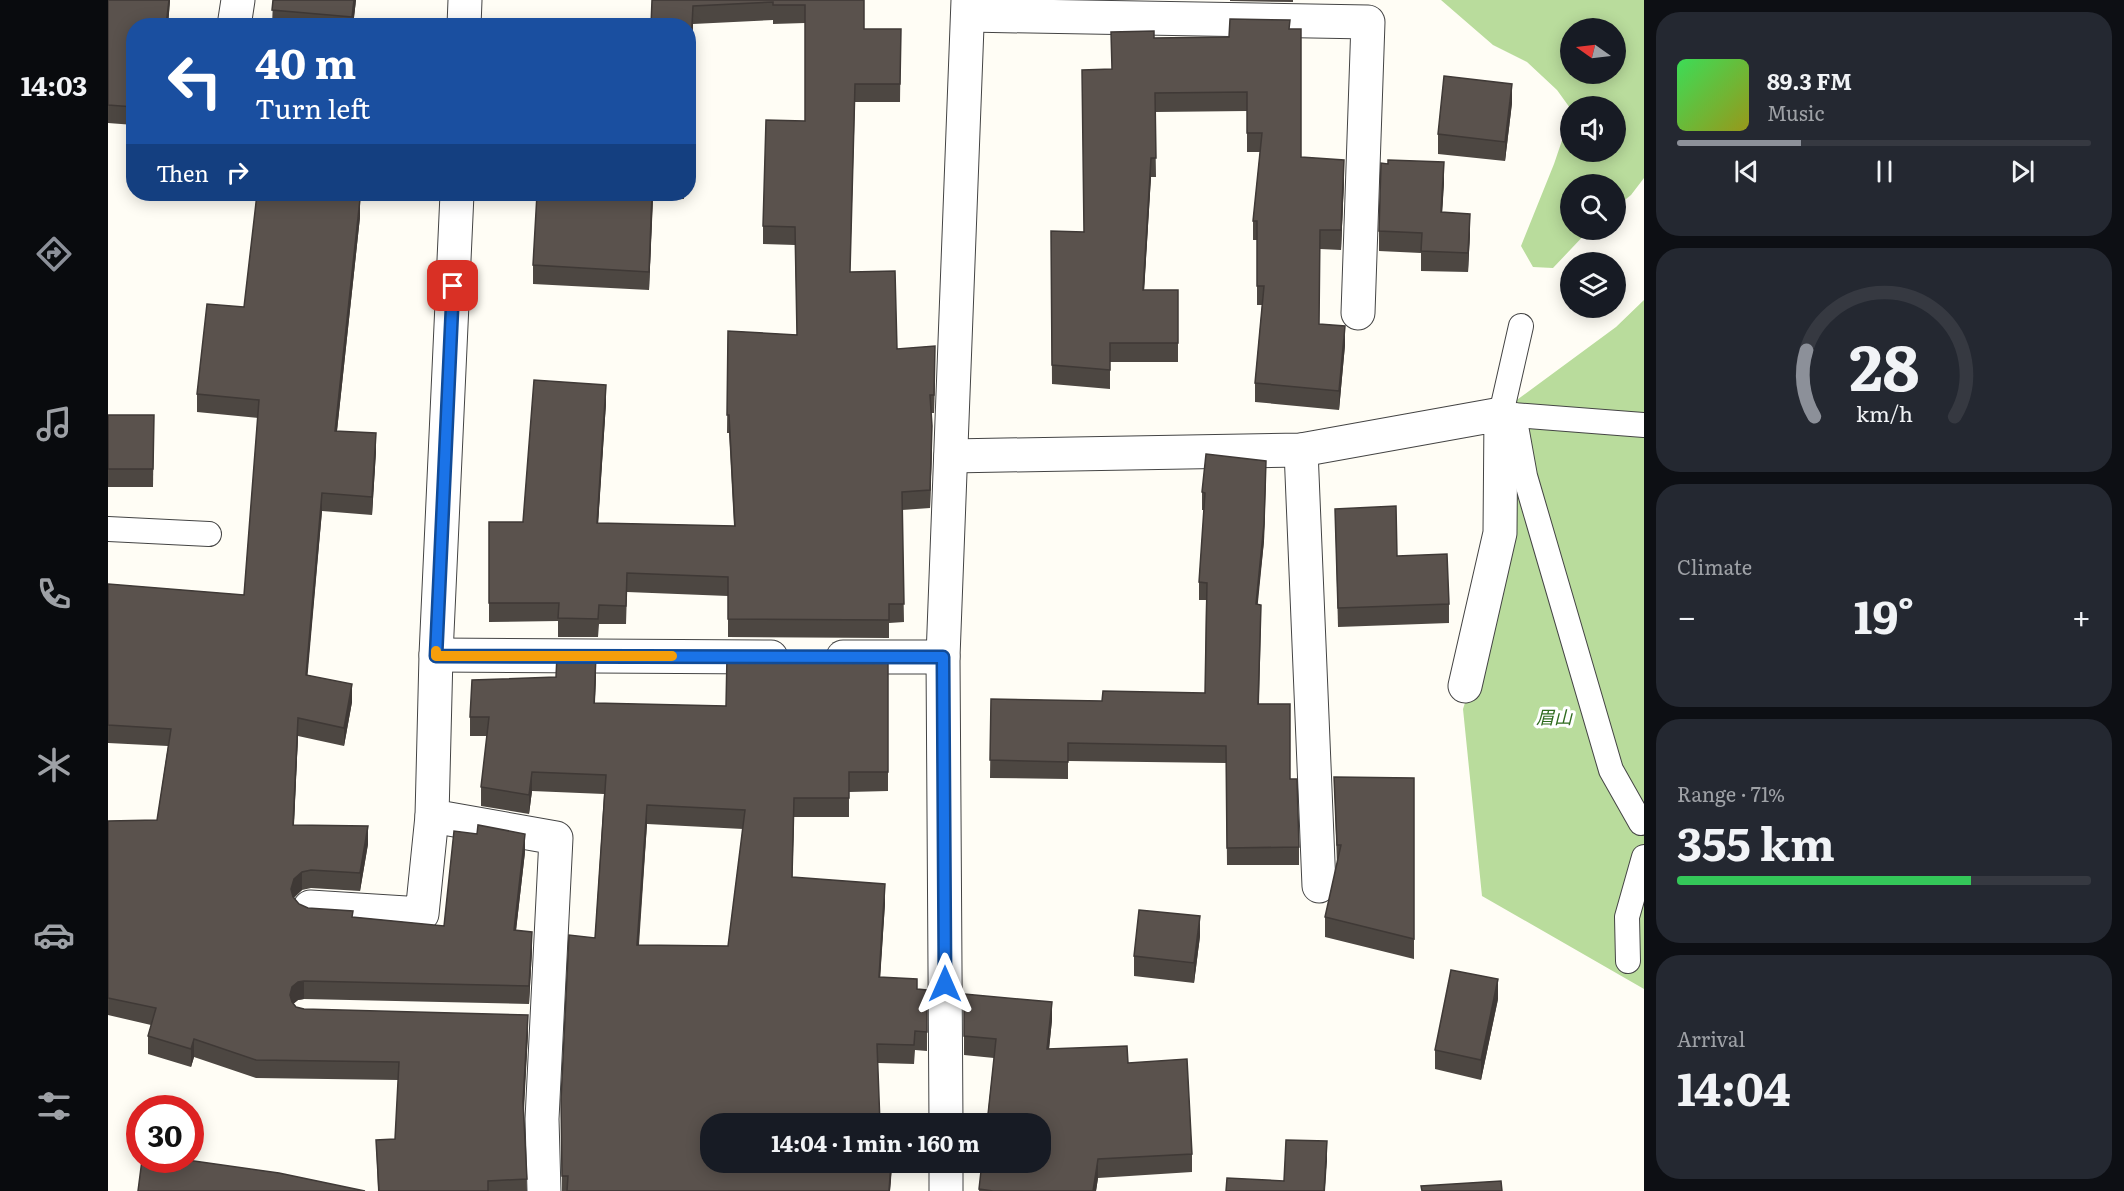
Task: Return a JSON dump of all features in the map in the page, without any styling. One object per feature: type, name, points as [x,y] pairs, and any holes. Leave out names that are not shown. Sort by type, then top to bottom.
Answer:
[{"type":"street","points":[[235,18],[237,0]]},
{"type":"street","points":[[464,18],[465,0]]},
{"type":"street","points":[[946,1113],[943,657],[968,8],[1368,22],[1358,312]]},
{"type":"street","points":[[310,907],[422,914],[432,816],[436,656],[457,201]]},
{"type":"street","points":[[951,456],[1301,450],[1508,415],[1500,533],[1465,686]]},
{"type":"street","points":[[1301,450],[1318,886]]},
{"type":"street","points":[[436,656],[943,657]]},
{"type":"street","points":[[432,816],[556,838],[535,1019],[544,1191]]},
{"type":"street","points":[[946,1173],[946,1191]]},
{"type":"lane","points":[[1521,326],[1508,415],[1611,770],[1641,823],[1644,822]]},
{"type":"lane","points":[[1508,415],[1644,425]]},
{"type":"lane","points":[[108,529],[209,534]]},
{"type":"lane","points":[[1628,961],[1627,917],[1644,857]]},
{"type":"green space","points":[[1441,0],[1644,0],[1644,178],[1626,199],[1626,174],[1560,174],[1560,240],[1580,240],[1568,252],[1560,252],[1560,261],[1553,268],[1533,267],[1521,246],[1560,146],[1560,162],[1626,162],[1626,96],[1561,96],[1527,62],[1493,45]]},
{"type":"green space","name":"眉山","points":[[1644,300],[1644,989],[1482,896],[1463,709],[1500,593],[1514,402],[1626,317]]},
{"type":"building","points":[[108,0],[169,0],[167,18],[126,18],[126,106],[108,105]]},
{"type":"building","points":[[273,0],[354,0],[352,17],[272,10]]},
{"type":"building","points":[[652,0],[864,0],[864,29],[901,29],[900,84],[855,84],[850,272],[895,271],[897,349],[935,346],[934,395],[930,395],[932,426],[930,490],[902,492],[904,604],[889,604],[889,620],[728,619],[728,577],[627,573],[626,606],[599,605],[598,619],[558,618],[559,603],[489,603],[489,522],[523,522],[534,380],[606,385],[597,523],[735,526],[729,415],[727,415],[728,331],[797,335],[795,227],[763,226],[766,120],[805,121],[805,5],[773,5],[773,2],[693,6],[692,18],[651,18]]},
{"type":"building","points":[[1230,19],[1290,20],[1289,29],[1301,29],[1301,157],[1344,160],[1341,230],[1320,230],[1319,324],[1345,326],[1339,391],[1255,383],[1264,286],[1257,286],[1257,221],[1253,221],[1262,133],[1247,133],[1247,92],[1155,93],[1156,158],[1151,158],[1143,290],[1178,290],[1178,343],[1110,343],[1110,370],[1052,365],[1051,231],[1084,232],[1082,70],[1112,69],[1111,32],[1154,31],[1154,38],[1229,37]]},
{"type":"building","points":[[1444,76],[1512,84],[1505,142],[1438,134]]},
{"type":"building","points":[[1388,160],[1444,162],[1441,212],[1470,214],[1468,253],[1421,251],[1422,233],[1379,231],[1381,163],[1388,164]]},
{"type":"building","points":[[256,201],[360,201],[335,431],[376,433],[372,497],[322,493],[306,675],[352,684],[344,728],[298,718],[293,825],[368,826],[360,873],[311,870],[302,872],[294,879],[291,889],[293,897],[299,904],[308,908],[353,911],[352,917],[444,926],[454,831],[477,834],[478,825],[525,834],[514,930],[532,932],[529,986],[304,981],[292,987],[290,995],[296,1007],[304,1009],[528,1015],[523,1102],[527,1179],[488,1181],[488,1191],[379,1191],[376,1140],[395,1139],[399,1062],[256,1060],[194,1039],[191,1049],[148,1036],[156,1008],[108,998],[108,821],[157,820],[171,729],[108,725],[108,584],[244,595],[259,400],[197,394],[207,304],[244,307]]},
{"type":"building","points":[[537,201],[652,201],[649,272],[533,265]]},
{"type":"building","points":[[108,415],[154,415],[153,469],[108,469]]},
{"type":"building","points":[[1206,454],[1266,461],[1264,524],[1256,604],[1261,605],[1258,704],[1290,704],[1290,779],[1297,779],[1299,847],[1227,848],[1226,746],[1068,743],[1068,762],[990,760],[991,699],[1102,701],[1103,691],[1205,693],[1207,583],[1199,582],[1205,493],[1202,492]]},
{"type":"building","points":[[1396,506],[1397,556],[1447,554],[1449,604],[1338,608],[1335,509]]},
{"type":"building","points":[[557,655],[596,655],[594,703],[726,706],[727,656],[888,656],[888,772],[849,772],[849,798],[794,798],[792,877],[885,884],[879,977],[917,979],[917,989],[927,990],[927,1032],[915,1031],[914,1045],[877,1044],[880,1113],[700,1113],[700,1173],[890,1173],[889,1191],[567,1191],[568,1176],[562,1176],[561,1100],[569,935],[595,938],[606,775],[532,772],[529,795],[481,787],[489,717],[470,717],[472,680],[556,677]],"holes":[[[647,805],[745,810],[728,946],[637,945]]]},
{"type":"building","points":[[1334,777],[1414,778],[1414,939],[1325,917],[1341,845],[1337,845]]},
{"type":"building","points":[[1139,910],[1200,916],[1194,963],[1134,956]]},
{"type":"building","points":[[1451,970],[1498,979],[1481,1060],[1435,1050]]},
{"type":"building","points":[[964,994],[1052,1002],[1047,1049],[1127,1046],[1128,1063],[1187,1059],[1192,1154],[1098,1159],[1093,1191],[979,1189],[981,1173],[1051,1173],[1051,1113],[988,1113],[996,1039],[964,1036]]},
{"type":"building","points":[[1286,1140],[1327,1141],[1324,1191],[1226,1191],[1227,1178],[1284,1181]]},
{"type":"building","points":[[204,1162],[279,1173],[365,1191],[138,1191],[140,1173],[204,1173]]},
{"type":"building","points":[[1501,1181],[1502,1191],[1422,1191],[1421,1186]]},
{"type":"slow traffic","points":[[436,651],[436,656],[672,656]]},
{"type":"route","points":[[453,286],[436,656],[943,657],[945,984]]}]
